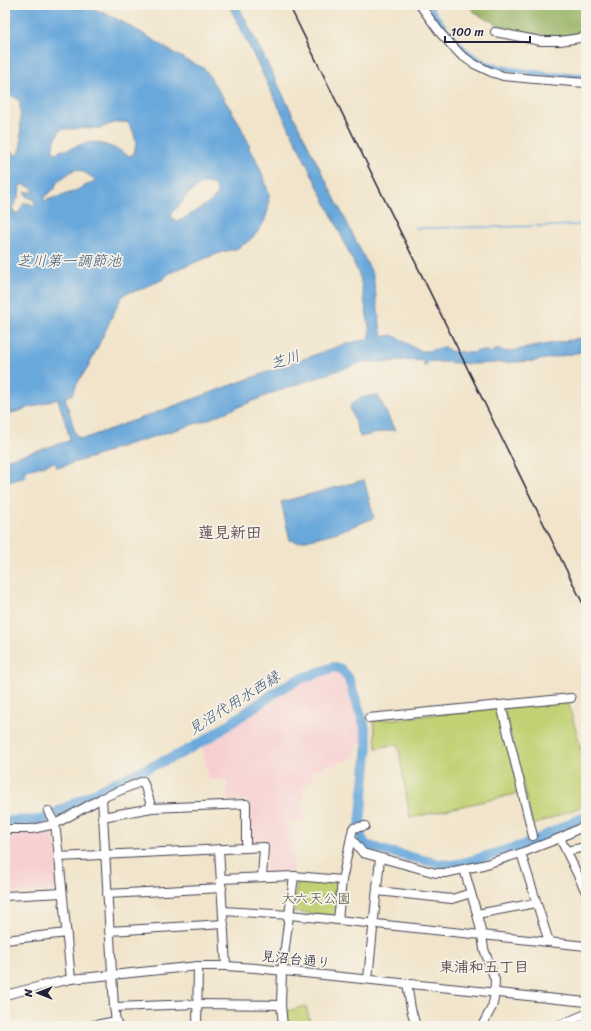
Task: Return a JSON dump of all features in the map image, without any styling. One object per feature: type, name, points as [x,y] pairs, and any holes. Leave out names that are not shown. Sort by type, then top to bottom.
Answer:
[{"type":"street","points":[[420,5],[441,34],[461,55],[474,64],[503,76],[586,83]]},
{"type":"street","points":[[495,32],[551,42],[586,37]]},
{"type":"street","points":[[368,718],[571,698]]},
{"type":"street","points":[[501,705],[533,836]]},
{"type":"street","points":[[5,829],[32,829],[142,781],[152,808]]},
{"type":"street","points":[[90,1026],[117,1023],[114,1008],[104,856],[102,798]]},
{"type":"street","points":[[102,817],[152,808],[246,804],[246,848]]},
{"type":"street","points":[[48,811],[53,821],[59,858],[71,980]]},
{"type":"street","points":[[350,838],[363,853],[436,873],[444,873],[464,870],[521,853],[560,838],[586,825]]},
{"type":"street","points":[[338,920],[342,880],[350,838],[353,828],[364,826]]},
{"type":"street","points":[[560,838],[586,892]]},
{"type":"street","points":[[59,858],[264,847],[262,877]]},
{"type":"street","points":[[566,850],[586,847]]},
{"type":"street","points":[[219,849],[226,966]]},
{"type":"street","points":[[521,853],[549,942]]},
{"type":"street","points":[[368,980],[380,858]]},
{"type":"street","points":[[464,870],[477,914],[484,949],[495,980],[492,1006],[482,1026]]},
{"type":"street","points":[[221,879],[294,876],[342,880]]},
{"type":"street","points":[[283,1026],[281,1005],[282,971],[294,876]]},
{"type":"street","points":[[107,894],[222,888]]},
{"type":"street","points":[[377,891],[452,899],[471,893]]},
{"type":"street","points":[[5,896],[62,893]]},
{"type":"street","points":[[477,914],[536,902]]},
{"type":"street","points":[[223,912],[290,915],[586,946]]},
{"type":"street","points":[[110,931],[224,924]]},
{"type":"street","points":[[5,940],[66,933]]},
{"type":"street","points":[[196,1026],[198,966]]},
{"type":"street","name":"見沼台通り","points":[[5,995],[28,988],[71,980],[198,966],[226,966],[586,1002]]},
{"type":"street","points":[[408,983],[411,1009],[416,1026]]},
{"type":"street","points":[[114,1008],[197,1004],[281,1005]]},
{"type":"street","points":[[558,1026],[586,1014]]},
{"type":"shaded area","points":[[331,671],[336,671],[341,674],[356,706],[361,724],[363,744],[357,745],[354,756],[349,760],[312,770],[313,781],[302,787],[304,821],[287,823],[294,873],[265,873],[267,844],[249,844],[248,801],[228,802],[227,780],[209,780],[202,746],[291,686]]},
{"type":"shaded area","points":[[53,828],[60,889],[5,894],[5,832]]},
{"type":"green space","points":[[467,5],[586,5],[586,33],[559,38],[542,34],[520,33],[478,15]]},
{"type":"green space","points":[[568,701],[586,768],[586,805],[533,825],[504,707]]},
{"type":"green space","points":[[498,708],[520,793],[410,818],[398,744],[376,748],[374,721]]},
{"type":"green space","name":"大六天公園","points":[[298,878],[337,882],[340,884],[336,916],[293,912]]},
{"type":"green space","points":[[306,1006],[311,1026],[289,1026],[287,1011]]},
{"type":"water","name":"芝川第一調節池","points":[[5,5],[86,5],[121,21],[172,52],[204,68],[238,121],[249,144],[249,149],[255,157],[269,195],[268,210],[264,222],[256,234],[246,243],[236,249],[222,252],[178,269],[168,274],[164,279],[139,290],[125,293],[120,300],[88,367],[79,380],[72,395],[65,397],[76,436],[83,439],[342,345],[369,339],[370,332],[360,277],[337,226],[229,5],[238,5],[373,275],[381,331],[384,337],[391,335],[422,351],[430,351],[444,347],[450,351],[473,353],[475,351],[487,351],[492,353],[494,350],[506,352],[586,337],[586,351],[535,361],[472,364],[427,361],[426,366],[424,366],[424,361],[405,360],[390,362],[363,362],[275,392],[204,421],[113,449],[102,454],[57,468],[55,462],[24,471],[26,477],[5,483],[5,460],[69,441],[70,438],[58,399],[5,415],[5,147],[16,155],[21,149],[19,100],[5,92]],"holes":[[[117,122],[127,122],[135,136],[136,145],[134,153],[130,156],[119,150],[95,142],[85,143],[67,150],[61,150],[57,153],[52,149],[60,130],[99,128]],[[75,169],[80,170],[95,181],[73,192],[44,201],[43,200],[47,195],[55,189],[58,181]],[[203,183],[212,184],[217,190],[217,194],[212,201],[186,218],[174,221],[172,218],[172,213],[182,203],[186,195]],[[21,184],[30,187],[35,191],[25,192],[27,197],[34,199],[35,203],[33,205],[24,203],[19,212],[16,214],[12,208],[19,196]]]},
{"type":"water","points":[[378,395],[395,431],[391,430],[360,437],[350,407],[358,399]]},
{"type":"water","points":[[364,480],[374,518],[338,532],[298,542],[290,540],[281,502]]},
{"type":"waterway","points":[[428,5],[449,34],[468,53],[490,66],[549,75],[586,76]]},
{"type":"waterway","points":[[415,228],[586,225]]},
{"type":"waterway","name":"見沼代用水西縁","points":[[5,821],[38,820],[46,818],[118,781],[182,753],[209,738],[282,688],[297,680],[334,667],[341,669],[348,677],[364,724],[368,745],[360,824],[360,833],[366,845],[440,864],[452,865],[527,844],[586,816]]},
{"type":"railway","points":[[289,5],[586,610]]},
{"type":"district","name":"蓮見新田","points":[[230,532]]},
{"type":"district","name":"東浦和五丁目","points":[[484,967]]},
{"type":"water label","name":"芝川","points":[[285,360]]}]
